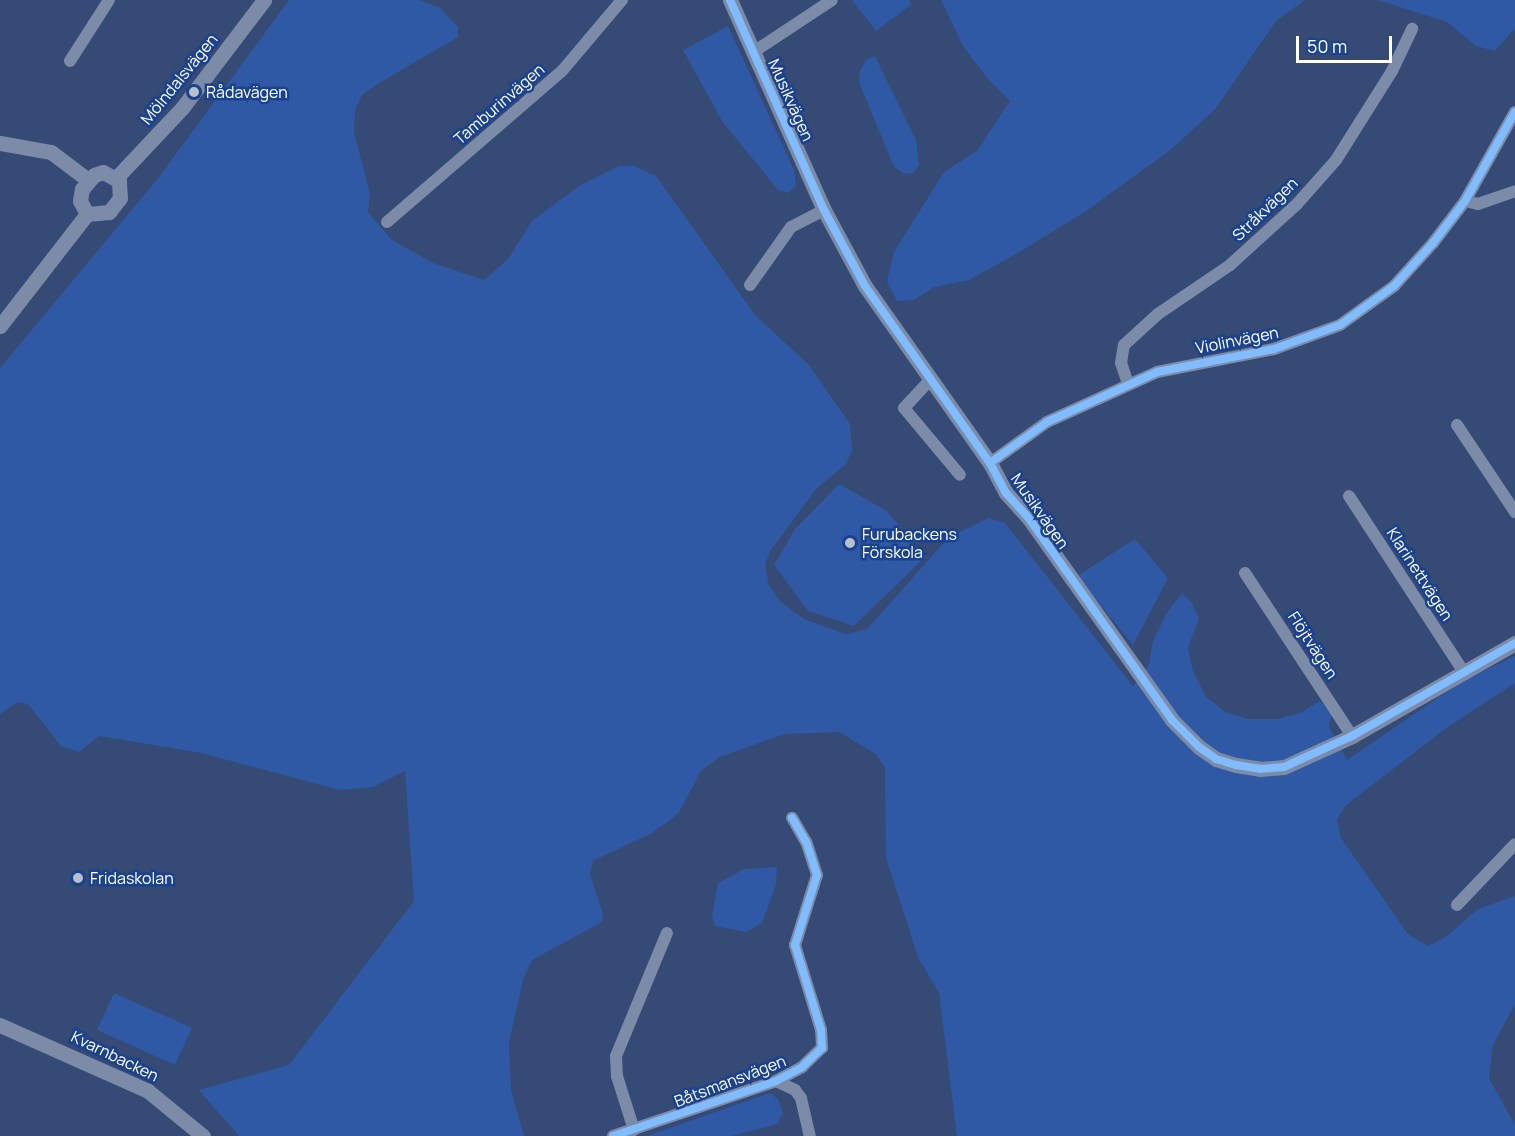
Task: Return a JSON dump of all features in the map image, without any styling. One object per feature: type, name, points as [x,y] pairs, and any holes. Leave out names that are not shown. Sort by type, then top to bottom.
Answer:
[{"type":"street","points":[[70,61],[110,0]]},
{"type":"street","name":"Mölndalsvägen","points":[[117,177],[182,108],[264,0]]},
{"type":"street","name":"Tamburinvägen","points":[[387,222],[562,71],[622,0]]},
{"type":"street","name":"Musikvägen","points":[[730,0],[755,51],[824,210],[864,286],[1001,480],[1028,508],[1030,520],[1172,720],[1216,759],[1260,769],[1284,767],[1352,736],[1515,643]]},
{"type":"street","points":[[755,51],[832,0]]},
{"type":"street","name":"Stråkvägen","points":[[1128,384],[1121,363],[1124,345],[1158,314],[1230,265],[1304,196],[1336,160],[1369,110],[1412,29]]},
{"type":"street","name":"Violinvägen","points":[[990,463],[1047,422],[1128,384],[1194,362],[1274,350],[1340,325],[1394,286],[1465,201],[1515,112]]},
{"type":"street","points":[[0,143],[51,152],[88,180]]},
{"type":"street","points":[[103,172],[117,177],[121,186],[118,204],[103,214],[87,214],[80,201],[88,180],[103,172]]},
{"type":"street","points":[[1465,201],[1478,204],[1515,191]]},
{"type":"street","points":[[750,285],[791,227],[824,210]]},
{"type":"street","points":[[0,326],[87,214]]},
{"type":"street","points":[[930,380],[904,408],[960,475]]},
{"type":"street","points":[[1457,425],[1515,512]]},
{"type":"street","name":"Klarinettvägen","points":[[1349,496],[1463,671]]},
{"type":"street","name":"Flöjtvägen","points":[[1245,573],[1352,736]]},
{"type":"street","name":"Båtsmansvägen","points":[[613,1136],[776,1081],[802,1067],[822,1048],[821,1030],[795,945],[817,875],[806,842],[792,818]]},
{"type":"street","points":[[1457,905],[1515,844]]},
{"type":"street","points":[[634,1130],[617,1076],[616,1056],[667,933]]},
{"type":"street","name":"Kvarnbacken","points":[[0,1025],[148,1090],[203,1136]]},
{"type":"street","points":[[776,1081],[795,1090],[801,1098],[810,1136]]},
{"type":"shaded area","points":[[289,0],[419,0],[439,7],[458,27],[458,37],[376,85],[362,95],[355,110],[354,132],[370,194],[368,212],[392,240],[433,263],[484,280],[508,259],[532,221],[579,186],[619,166],[634,166],[656,176],[755,315],[809,365],[850,424],[852,451],[845,465],[816,489],[771,550],[765,564],[769,585],[780,601],[804,619],[846,634],[867,629],[949,537],[989,518],[1005,523],[1133,686],[1149,664],[1153,641],[1166,614],[1182,593],[1192,603],[1199,618],[1188,648],[1193,671],[1206,697],[1226,712],[1248,719],[1277,719],[1300,713],[1320,701],[1332,712],[1329,727],[1347,760],[1461,682],[1515,656],[1515,683],[1445,729],[1345,806],[1337,820],[1341,838],[1408,934],[1428,946],[1447,936],[1478,909],[1515,896],[1515,1004],[1493,1045],[1489,1078],[1515,1125],[1515,1136],[957,1136],[939,993],[918,957],[886,858],[885,768],[876,754],[839,732],[784,734],[720,757],[701,771],[678,814],[652,833],[593,861],[590,874],[603,914],[602,922],[532,960],[523,980],[509,1043],[511,1090],[524,1136],[239,1136],[199,1090],[289,1065],[414,901],[405,771],[373,787],[340,790],[201,753],[99,736],[79,752],[61,746],[28,704],[18,702],[0,714],[0,368],[159,177]]},
{"type":"shaded area","points":[[852,0],[909,0],[912,4],[876,31]]},
{"type":"shaded area","points":[[941,0],[1305,0],[1276,21],[1216,108],[1173,148],[1085,212],[1016,254],[969,280],[934,287],[914,300],[897,301],[887,281],[894,252],[944,172],[977,151],[1010,101],[988,79],[963,46]]},
{"type":"shaded area","points":[[1378,0],[1515,0],[1515,28],[1495,51],[1476,46],[1447,22]]},
{"type":"shaded area","points":[[728,26],[794,170],[796,185],[789,193],[778,190],[722,121],[683,50]]},
{"type":"shaded area","points":[[875,56],[916,140],[919,165],[913,173],[904,174],[894,167],[859,82],[860,71],[866,60]]},
{"type":"shaded area","name":"Furubackens Förskola","points":[[839,484],[887,511],[925,557],[854,626],[808,611],[774,565],[795,529]]},
{"type":"shaded area","points":[[1135,539],[1168,578],[1133,645],[1077,576]]},
{"type":"shaded area","points":[[777,867],[776,884],[762,923],[747,932],[715,926],[712,915],[718,883],[744,869]]},
{"type":"shaded area","points":[[114,993],[192,1028],[175,1065],[97,1030]]},
{"type":"shaded area","points":[[770,1093],[778,1099],[783,1113],[777,1124],[731,1136],[647,1136]]},
{"type":"cycle path","points":[[730,0],[824,210],[865,286],[990,463],[1006,493],[1030,520],[1172,720],[1199,747],[1216,759],[1236,765],[1260,769],[1284,767],[1352,736],[1515,643]]},
{"type":"cycle path","points":[[990,463],[1047,422],[1157,372],[1274,349],[1340,325],[1394,286],[1433,243],[1465,201],[1515,112]]},
{"type":"cycle path","points":[[613,1136],[776,1081],[802,1067],[822,1048],[821,1030],[795,945],[817,875],[806,842],[792,818]]},
{"type":"place","name":"Rådavägen","points":[[194,92]]},
{"type":"place","name":"Furubackens Förskola","points":[[850,543]]},
{"type":"place","name":"Fridaskolan","points":[[78,878]]}]
